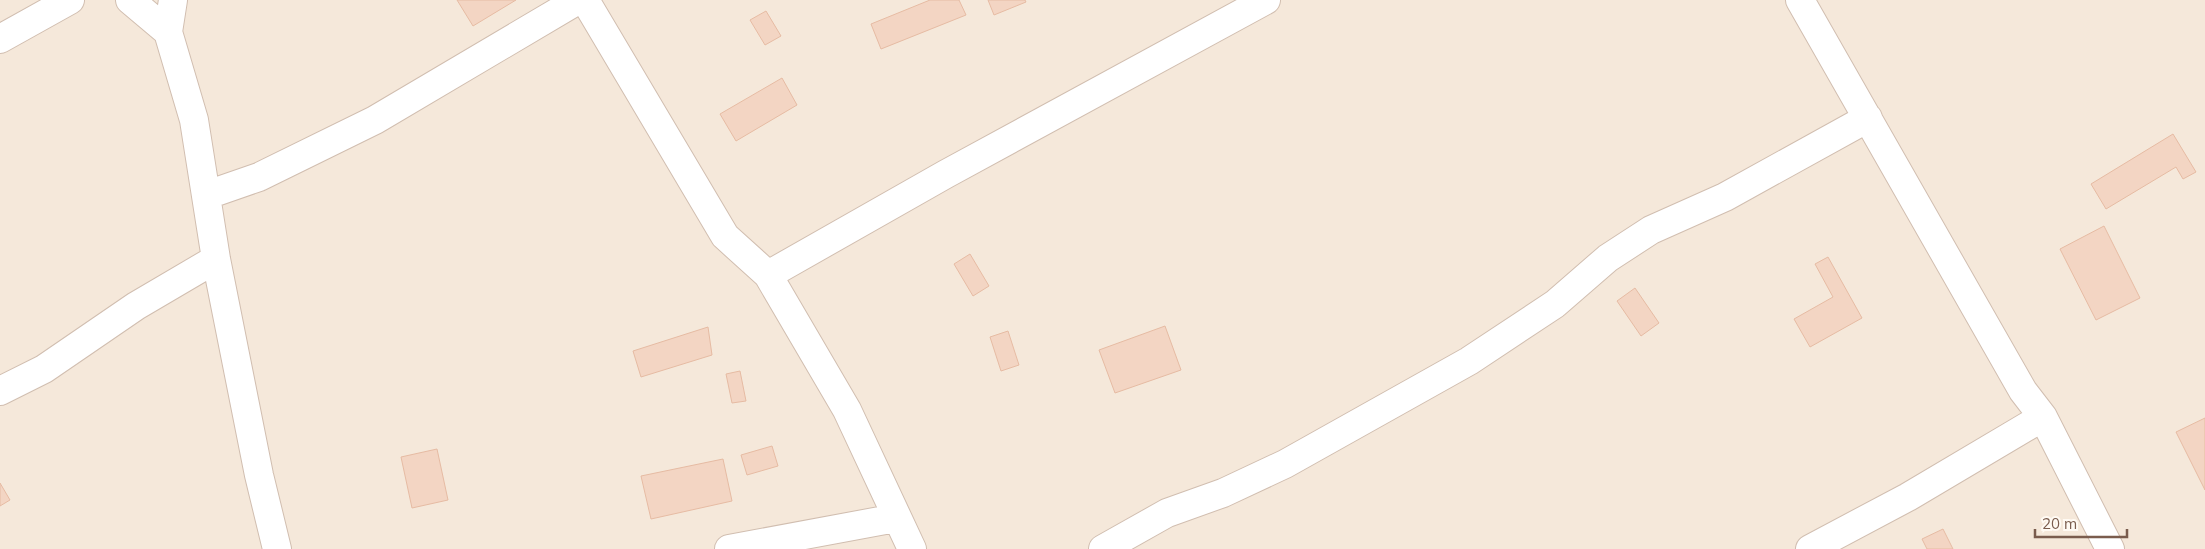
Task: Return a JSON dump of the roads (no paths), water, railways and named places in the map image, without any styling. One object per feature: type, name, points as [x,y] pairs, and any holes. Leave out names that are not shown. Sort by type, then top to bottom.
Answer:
[{"type":"street","points":[[0,39],[70,0]]},
{"type":"street","points":[[130,0],[168,32]]},
{"type":"street","points":[[173,0],[168,32],[194,120],[216,259],[259,475],[277,549]]},
{"type":"street","points":[[207,195],[259,177],[375,120],[578,0]]},
{"type":"street","points":[[585,0],[726,236],[768,275],[847,410],[912,549]]},
{"type":"street","points":[[768,275],[946,174],[1266,0]]},
{"type":"street","points":[[1800,0],[2024,391],[2043,417],[2110,549]]},
{"type":"street","points":[[1102,549],[1167,513],[1223,492],[1284,464],[1460,366],[1555,304],[1608,258],[1651,230],[1725,197],[1868,118]]},
{"type":"street","points":[[0,391],[44,369],[136,306],[216,259]]},
{"type":"street","points":[[1810,549],[1908,497],[2043,417]]},
{"type":"street","points":[[729,549],[896,518]]}]
